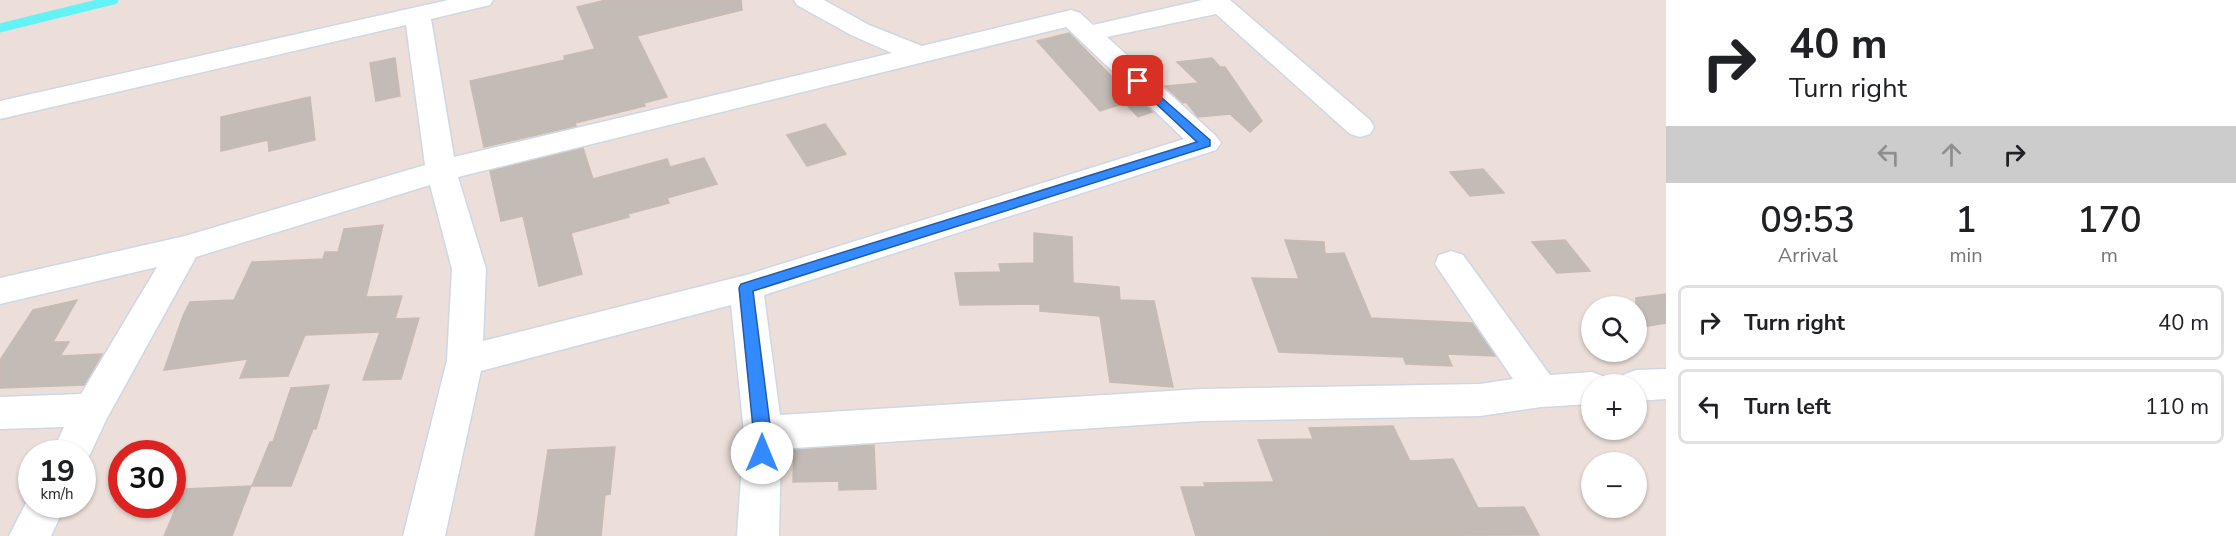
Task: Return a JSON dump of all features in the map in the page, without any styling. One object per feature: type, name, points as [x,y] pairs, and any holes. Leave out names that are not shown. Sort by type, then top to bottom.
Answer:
[{"type":"street","points":[[0,110],[481,0]]},
{"type":"street","points":[[806,0],[860,30],[920,55]]},
{"type":"street","points":[[1087,34],[1218,2],[1360,127]]},
{"type":"street","points":[[417,14],[441,171],[469,270],[465,360],[424,536]]},
{"type":"street","points":[[0,291],[185,248],[441,171],[1071,18],[1206,143],[746,288],[465,360]]},
{"type":"street","points":[[77,440],[92,410],[185,248]]},
{"type":"street","points":[[1451,264],[1541,391]]},
{"type":"street","points":[[746,288],[763,433],[758,536]]},
{"type":"street","points":[[1647,385],[1666,384]]},
{"type":"street","points":[[763,433],[1201,405],[1480,400],[1541,391],[1581,389]]},
{"type":"street","points":[[0,413],[92,410]]},
{"type":"street","points":[[30,536],[39,518]]},
{"type":"building","points":[[606,0],[741,0],[742,10],[637,36],[667,97],[644,103],[645,106],[575,123],[576,126],[484,147],[470,81],[565,60],[564,56],[595,49],[577,7]]},
{"type":"building","points":[[1069,33],[1125,90],[1129,90],[1152,112],[1138,117],[1125,103],[1100,111],[1037,41]]},
{"type":"building","points":[[395,58],[400,96],[376,101],[370,63]]},
{"type":"building","points":[[1212,58],[1220,67],[1225,67],[1262,121],[1250,132],[1230,114],[1198,117],[1186,102],[1183,103],[1165,86],[1199,83],[1177,62]]},
{"type":"building","points":[[310,97],[315,140],[269,151],[268,140],[221,151],[221,117]]},
{"type":"building","points":[[825,124],[846,154],[807,166],[787,135]]},
{"type":"building","points":[[583,148],[593,179],[667,159],[670,167],[704,158],[717,184],[667,198],[669,203],[628,214],[629,217],[571,233],[582,274],[539,286],[523,216],[501,221],[490,171]]},
{"type":"building","points":[[1483,169],[1504,193],[1470,196],[1450,172]]},
{"type":"building","points":[[383,225],[366,297],[402,296],[395,319],[419,318],[401,379],[363,380],[380,332],[305,335],[288,376],[240,378],[248,359],[164,370],[190,302],[234,300],[252,262],[323,259],[325,252],[338,252],[344,229]]},
{"type":"building","points":[[1034,233],[1072,237],[1073,283],[1119,287],[1120,300],[1154,301],[1173,387],[1110,382],[1100,316],[1040,311],[1040,304],[960,305],[955,273],[1001,272],[999,264],[1034,263]]},
{"type":"building","points":[[1285,240],[1324,242],[1325,254],[1344,253],[1371,318],[1472,323],[1495,356],[1447,354],[1452,366],[1406,364],[1403,357],[1279,352],[1252,278],[1299,279]]},
{"type":"building","points":[[1565,240],[1590,271],[1557,273],[1532,242]]},
{"type":"building","points":[[1666,294],[1666,323],[1647,326],[1647,297]]},
{"type":"building","points":[[77,300],[53,342],[69,342],[60,356],[102,354],[84,385],[0,388],[0,360],[33,310]]},
{"type":"building","points":[[329,385],[316,429],[313,429],[291,486],[252,486],[270,442],[273,442],[291,388]]},
{"type":"building","points":[[1393,426],[1410,461],[1453,459],[1478,508],[1524,507],[1539,535],[1196,536],[1181,487],[1205,487],[1204,483],[1274,482],[1258,440],[1313,439],[1309,428]]},
{"type":"building","points":[[874,445],[876,489],[839,490],[839,481],[793,482],[794,450]]},
{"type":"building","points":[[615,447],[610,494],[605,495],[601,536],[535,536],[548,450]]},
{"type":"building","points":[[251,486],[232,536],[164,536],[172,518],[186,518],[186,489]]},
{"type":"waterway","points":[[0,28],[114,0]]},
{"type":"route","points":[[762,453],[763,433],[746,288],[1206,143],[1138,81]]}]
